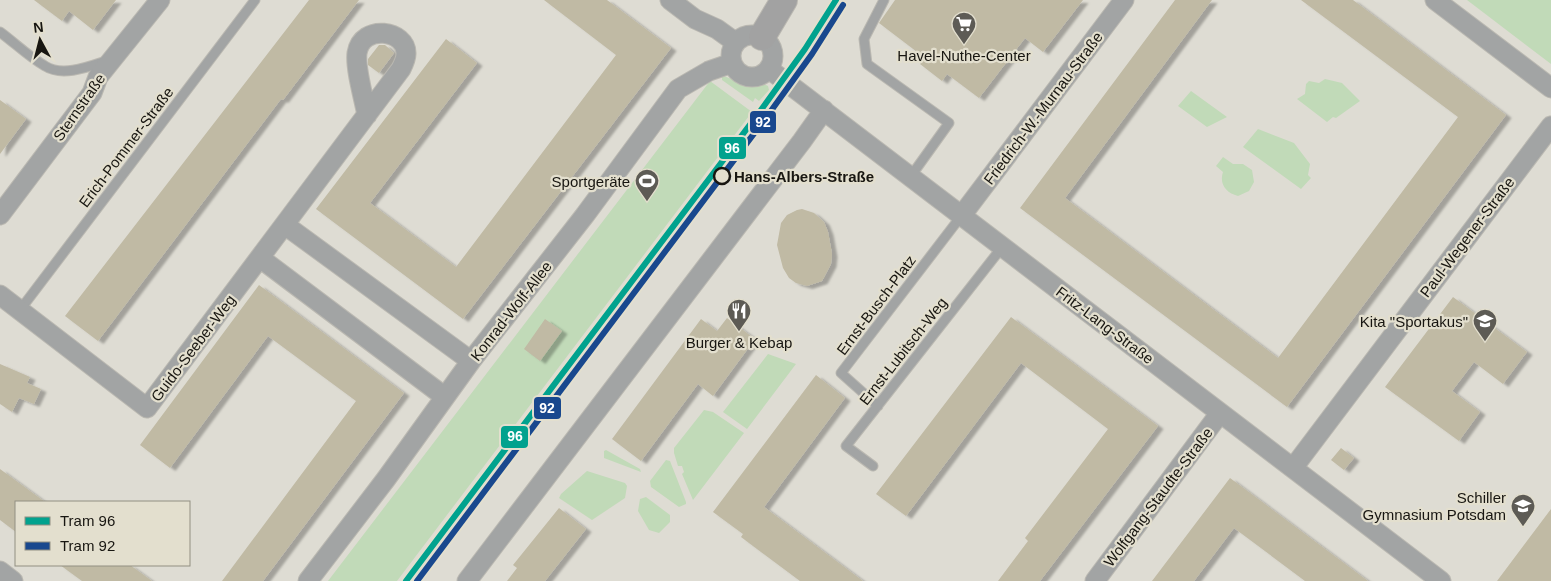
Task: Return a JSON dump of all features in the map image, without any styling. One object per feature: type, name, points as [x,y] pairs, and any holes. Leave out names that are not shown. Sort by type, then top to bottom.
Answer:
[{"type":"street","name":"Sternstraße","points":[[0,215],[92,94],[98,78],[160,0]]},
{"type":"street","points":[[670,0],[695,19],[735,42]]},
{"type":"street","points":[[762,37],[784,0]]},
{"type":"street","name":"Friedrich-W.-Murnau-Straße","points":[[962,215],[1124,0]]},
{"type":"street","points":[[1435,0],[1551,88]]},
{"type":"street","points":[[749,34],[762,37],[768,41],[772,48],[773,55],[769,69],[758,76],[746,76],[735,69],[732,63],[731,51],[735,42],[743,36],[749,34]]},
{"type":"street","name":"Konrad-Wolf-Allee","points":[[308,581],[386,479],[471,361],[585,215],[678,89],[701,75],[732,63]]},
{"type":"street","name":"Fritz-Lang-Straße","points":[[769,69],[1441,581]]},
{"type":"street","points":[[467,581],[824,110]]},
{"type":"street","name":"Guido-Seeber-Weg","points":[[0,295],[148,408],[366,115]]},
{"type":"street","name":"Paul-Wegener-Straße","points":[[1293,468],[1551,126]]},
{"type":"street","points":[[285,225],[471,361]]},
{"type":"street","points":[[260,258],[445,397]]},
{"type":"street","name":"Wolfgang-Staudte-Straße","points":[[1095,581],[1220,413]]},
{"type":"street","points":[[0,571],[13,581]]},
{"type":"lane","name":"Erich-Pommer-Straße","points":[[20,310],[255,0]]},
{"type":"lane","points":[[884,0],[864,39],[867,64],[949,123],[911,176]]},
{"type":"lane","points":[[0,32],[46,67],[66,71],[89,67],[115,58]]},
{"type":"lane","name":"Ernst-Busch-Platz","points":[[878,406],[841,373],[962,215]]},
{"type":"lane","name":"Ernst-Lubitsch-Weg","points":[[873,466],[846,446],[1003,246]]},
{"type":"green space","points":[[1467,0],[1551,0],[1551,64]]},
{"type":"green space","points":[[722,76],[745,86],[765,85],[768,86],[769,90],[759,101],[755,98],[753,102],[722,80]]},
{"type":"green space","points":[[1325,79],[1342,83],[1360,101],[1327,122],[1297,99],[1305,94],[1306,84],[1309,81],[1319,83]]},
{"type":"green space","points":[[710,81],[752,112],[397,581],[328,581]]},
{"type":"green space","points":[[1191,91],[1227,117],[1207,127],[1178,106]]},
{"type":"green space","points":[[1258,129],[1294,143],[1310,164],[1308,175],[1311,178],[1301,189],[1243,147]]},
{"type":"green space","points":[[1223,157],[1233,164],[1243,164],[1252,170],[1254,182],[1249,191],[1238,196],[1230,193],[1224,187],[1222,180],[1223,172],[1216,166]]},
{"type":"green space","points":[[768,354],[796,364],[747,429],[723,412]]},
{"type":"green space","points":[[704,410],[713,412],[744,433],[693,500],[682,474],[684,472],[682,466],[678,466],[674,448]]},
{"type":"green space","points":[[606,450],[640,469],[641,472],[604,458],[604,451]]},
{"type":"green space","points":[[666,460],[670,461],[686,502],[686,504],[679,507],[651,487],[650,481]]},
{"type":"green space","points":[[587,471],[625,483],[627,486],[625,498],[592,520],[559,498]]},
{"type":"green space","points":[[646,497],[670,515],[670,522],[659,533],[649,530],[638,511],[640,499]]},
{"type":"building","points":[[34,0],[116,0],[93,30],[69,11],[62,21]]},
{"type":"building","points":[[309,0],[359,0],[283,100],[281,99],[98,341],[65,316]]},
{"type":"building","points":[[544,0],[607,0],[671,48],[463,319],[316,209],[446,39],[477,63],[370,203],[456,267],[616,55]]},
{"type":"building","name":"Havel-Nuthe-Center","points":[[895,0],[1083,0],[1043,52],[1025,38],[979,98],[947,74],[942,81],[920,64],[925,58],[879,23]]},
{"type":"building","points":[[1175,0],[1212,0],[1065,198],[1278,358],[1458,117],[1301,0],[1353,0],[1506,115],[1287,407],[1020,208]]},
{"type":"building","points":[[379,45],[385,45],[394,53],[379,73],[368,65],[368,59]]},
{"type":"building","points":[[0,100],[26,119],[0,154]]},
{"type":"building","points":[[802,209],[814,213],[824,222],[832,254],[831,264],[822,281],[807,286],[796,283],[789,278],[783,268],[777,245],[781,223],[787,215]]},
{"type":"building","points":[[259,285],[404,393],[263,581],[222,581],[356,401],[268,336],[170,468],[140,445]]},
{"type":"building","points":[[1453,297],[1527,352],[1503,384],[1474,362],[1452,391],[1480,412],[1459,441],[1385,387]]},
{"type":"building","points":[[1011,317],[1158,426],[1040,581],[998,581],[1028,541],[1025,538],[1108,429],[1021,363],[906,516],[876,494]]},
{"type":"building","points":[[727,318],[755,339],[713,396],[698,384],[641,461],[612,439],[701,319],[717,331]]},
{"type":"building","points":[[545,319],[562,331],[540,361],[524,349]]},
{"type":"building","points":[[0,364],[30,377],[27,383],[41,389],[34,404],[19,398],[12,412],[0,404]]},
{"type":"building","points":[[816,375],[845,398],[764,507],[863,581],[800,581],[741,537],[743,534],[713,512]]},
{"type":"building","points":[[1341,448],[1354,458],[1344,470],[1331,460]]},
{"type":"building","points":[[0,469],[44,501],[15,501],[15,531],[0,520]]},
{"type":"building","points":[[1230,478],[1368,581],[1305,581],[1234,528],[1194,581],[1152,581]]},
{"type":"building","points":[[559,508],[586,529],[545,581],[507,581],[517,568],[513,565]]},
{"type":"building","points":[[1551,509],[1551,581],[1497,581]]},
{"type":"building","points":[[61,566],[131,566],[152,581],[82,581]]},
{"type":"tram line","name":"96","points":[[406,581],[761,110],[805,49],[836,0]]},
{"type":"tram line","name":"92","points":[[417,581],[768,115],[812,54],[843,5]]},
{"type":"place","name":"Havel-Nuthe-Center","points":[[964,45]]},
{"type":"place","name":"Hans-Albers-Straße","points":[[722,176]]},
{"type":"place","name":"Sportgeräte","points":[[647,202]]},
{"type":"place","name":"Burger & Kebap","points":[[739,332]]},
{"type":"place","name":"Kita \"Sportakus\"","points":[[1485,342]]},
{"type":"place","name":"Schiller Gymnasium Potsdam","points":[[1523,527]]}]
